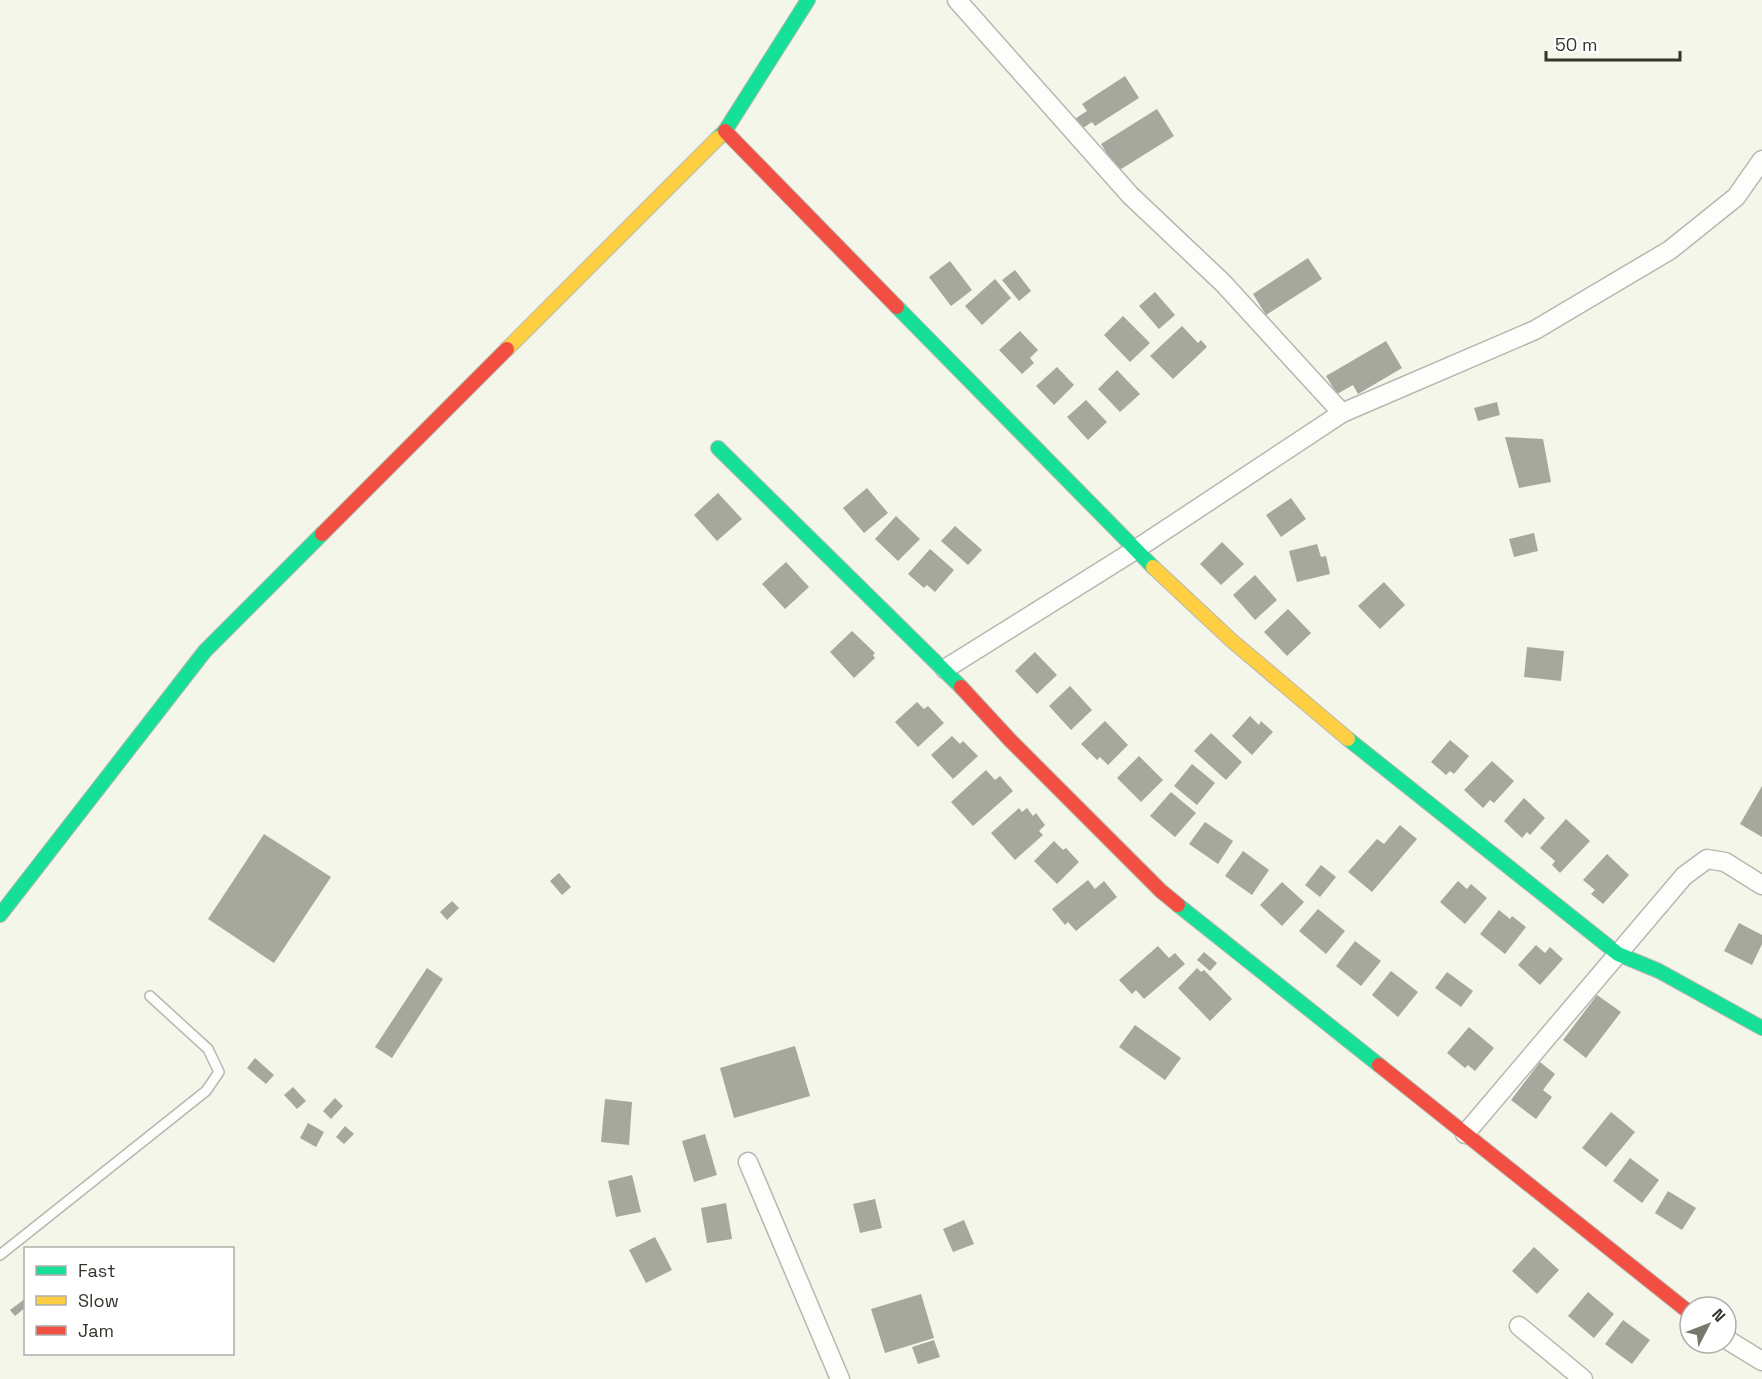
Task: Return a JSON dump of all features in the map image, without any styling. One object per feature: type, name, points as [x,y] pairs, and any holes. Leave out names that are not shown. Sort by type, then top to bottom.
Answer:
[{"type":"street","points":[[0,915],[205,651],[725,131],[808,0]]},
{"type":"street","points":[[957,0],[1130,195],[1223,284],[1342,413]]},
{"type":"street","points":[[725,131],[1135,550],[1231,640],[1354,745],[1618,954],[1659,971],[1762,1028]]},
{"type":"street","points":[[945,669],[1135,550],[1342,413],[1535,330],[1670,250],[1736,197],[1762,160]]},
{"type":"street","points":[[718,448],[945,669],[1011,740],[1161,891],[1678,1303]]},
{"type":"street","points":[[1465,1134],[1684,876],[1707,859],[1725,862],[1762,885]]},
{"type":"street","points":[[748,1162],[840,1379]]},
{"type":"street","points":[[1519,1326],[1583,1379]]},
{"type":"street","points":[[1738,1346],[1762,1361]]},
{"type":"lane","points":[[0,1255],[206,1091],[219,1072],[208,1049],[150,996]]},
{"type":"building","points":[[1125,76],[1139,98],[1095,126],[1092,122],[1080,130],[1073,120],[1087,111],[1082,104]]},
{"type":"building","points":[[1157,109],[1174,136],[1118,171],[1101,144]]},
{"type":"building","points":[[1308,258],[1322,279],[1266,315],[1253,294]]},
{"type":"building","points":[[950,261],[972,290],[951,306],[929,277]]},
{"type":"building","points":[[1015,270],[1031,291],[1019,301],[1002,280]]},
{"type":"building","points":[[995,279],[1011,298],[982,325],[965,306]]},
{"type":"building","points":[[1155,292],[1175,315],[1159,329],[1139,306]]},
{"type":"building","points":[[1123,316],[1150,343],[1130,362],[1104,335]]},
{"type":"building","points":[[1182,326],[1198,343],[1201,340],[1207,347],[1173,379],[1150,356]]},
{"type":"building","points":[[1020,331],[1038,350],[1030,358],[1034,363],[1022,374],[999,350]]},
{"type":"building","points":[[1386,341],[1402,368],[1358,394],[1353,385],[1337,394],[1326,376]]},
{"type":"building","points":[[1057,367],[1074,385],[1054,405],[1036,386]]},
{"type":"building","points":[[1117,370],[1140,394],[1120,412],[1098,389]]},
{"type":"building","points":[[1086,400],[1107,422],[1088,440],[1067,417]]},
{"type":"building","points":[[1497,402],[1500,415],[1478,421],[1474,408]]},
{"type":"building","points":[[1505,437],[1543,439],[1551,482],[1519,488]]},
{"type":"building","points":[[867,488],[888,513],[864,533],[843,508]]},
{"type":"building","points":[[718,493],[742,519],[717,541],[694,515]]},
{"type":"building","points":[[1291,498],[1306,519],[1281,537],[1266,515]]},
{"type":"building","points":[[896,516],[920,539],[898,561],[875,539]]},
{"type":"building","points":[[955,526],[982,550],[968,565],[941,541]]},
{"type":"building","points":[[1534,533],[1538,551],[1514,557],[1509,539]]},
{"type":"building","points":[[1222,542],[1244,564],[1221,585],[1200,564]]},
{"type":"building","points":[[1317,544],[1321,557],[1326,556],[1330,574],[1297,582],[1289,551]]},
{"type":"building","points":[[930,549],[954,570],[935,592],[927,585],[924,588],[908,574]]},
{"type":"building","points":[[786,562],[809,587],[785,609],[762,584]]},
{"type":"building","points":[[1255,575],[1277,600],[1255,620],[1233,595]]},
{"type":"building","points":[[1384,582],[1405,605],[1380,629],[1358,606]]},
{"type":"building","points":[[1288,609],[1311,633],[1287,656],[1264,632]]},
{"type":"building","points":[[852,631],[875,653],[873,655],[875,658],[854,678],[830,652]]},
{"type":"building","points":[[1527,647],[1564,651],[1561,681],[1524,677]]},
{"type":"building","points":[[1035,652],[1057,675],[1037,694],[1015,671]]},
{"type":"building","points":[[1070,686],[1092,710],[1071,730],[1049,706]]},
{"type":"building","points":[[917,702],[924,709],[928,706],[944,723],[918,747],[895,722]]},
{"type":"building","points":[[1250,716],[1259,725],[1261,721],[1273,732],[1252,755],[1232,736]]},
{"type":"building","points":[[1105,721],[1128,745],[1108,765],[1100,757],[1097,760],[1081,744]]},
{"type":"building","points":[[1211,733],[1242,762],[1226,780],[1194,751]]},
{"type":"building","points":[[952,736],[960,744],[963,741],[978,756],[953,779],[931,755]]},
{"type":"building","points":[[1450,740],[1469,756],[1454,774],[1450,771],[1446,775],[1431,762]]},
{"type":"building","points":[[1139,756],[1163,780],[1141,802],[1117,778]]},
{"type":"building","points":[[1492,761],[1514,781],[1494,803],[1490,800],[1483,808],[1464,790]]},
{"type":"building","points":[[1192,764],[1215,783],[1197,805],[1174,786]]},
{"type":"building","points":[[986,770],[995,780],[1000,776],[1013,791],[973,826],[951,802]]},
{"type":"building","points":[[1762,786],[1762,837],[1740,824]]},
{"type":"building","points":[[1171,792],[1196,813],[1175,837],[1150,816]]},
{"type":"building","points":[[1524,798],[1545,818],[1530,835],[1527,832],[1522,838],[1504,821]]},
{"type":"building","points":[[1019,808],[1022,812],[1027,808],[1033,816],[1036,813],[1045,825],[1039,831],[1043,835],[1015,860],[991,833]]},
{"type":"building","points":[[1566,819],[1590,841],[1560,873],[1552,865],[1555,861],[1540,848]]},
{"type":"building","points":[[1205,822],[1233,841],[1218,864],[1189,844]]},
{"type":"building","points":[[1400,825],[1417,839],[1372,892],[1348,872],[1377,839],[1384,844]]},
{"type":"building","points":[[264,834],[331,877],[274,963],[208,919]]},
{"type":"building","points":[[1054,841],[1063,850],[1066,848],[1079,862],[1057,884],[1034,861]]},
{"type":"building","points":[[1243,851],[1269,870],[1252,895],[1225,876]]},
{"type":"building","points":[[1607,854],[1629,875],[1603,904],[1591,894],[1595,890],[1583,880]]},
{"type":"building","points":[[1321,865],[1336,877],[1320,897],[1305,885]]},
{"type":"building","points":[[559,873],[571,887],[562,895],[550,881]]},
{"type":"building","points":[[1088,880],[1095,889],[1104,881],[1117,897],[1076,931],[1068,922],[1065,925],[1052,909]]},
{"type":"building","points":[[1458,881],[1467,889],[1471,884],[1487,898],[1465,924],[1440,902]]},
{"type":"building","points":[[1282,882],[1304,902],[1282,926],[1260,905]]},
{"type":"building","points":[[452,901],[459,908],[447,920],[440,912]]},
{"type":"building","points":[[1318,909],[1345,931],[1326,954],[1299,931]]},
{"type":"building","points":[[1499,910],[1510,919],[1512,916],[1526,927],[1505,954],[1480,934]]},
{"type":"building","points":[[1739,923],[1762,935],[1762,944],[1752,965],[1724,951]]},
{"type":"building","points":[[1355,941],[1381,961],[1361,986],[1336,966]]},
{"type":"building","points":[[1536,945],[1545,953],[1550,947],[1563,959],[1540,985],[1518,965]]},
{"type":"building","points":[[1158,946],[1169,958],[1175,953],[1185,964],[1144,999],[1136,990],[1132,994],[1119,980]]},
{"type":"building","points":[[1204,952],[1217,963],[1210,971],[1197,960]]},
{"type":"building","points":[[427,968],[443,979],[392,1058],[375,1047]]},
{"type":"building","points":[[1197,968],[1201,972],[1204,970],[1232,999],[1210,1021],[1178,988]]},
{"type":"building","points":[[1391,971],[1418,992],[1398,1017],[1372,995]]},
{"type":"building","points":[[1447,972],[1473,991],[1461,1007],[1435,988]]},
{"type":"building","points":[[1597,995],[1621,1012],[1586,1058],[1563,1040]]},
{"type":"building","points":[[1135,1025],[1181,1058],[1165,1080],[1119,1047]]},
{"type":"building","points":[[1469,1027],[1494,1048],[1475,1071],[1468,1065],[1465,1068],[1447,1053]]},
{"type":"building","points":[[795,1046],[810,1096],[734,1118],[720,1068]]},
{"type":"building","points":[[255,1058],[274,1075],[266,1084],[247,1068]]},
{"type":"building","points":[[1540,1062],[1555,1074],[1543,1090],[1552,1097],[1536,1119],[1511,1100]]},
{"type":"building","points":[[293,1087],[306,1101],[297,1109],[284,1095]]},
{"type":"building","points":[[335,1098],[343,1106],[331,1119],[323,1111]]},
{"type":"building","points":[[605,1099],[632,1102],[629,1145],[601,1142]]},
{"type":"building","points":[[1611,1112],[1635,1132],[1606,1167],[1582,1148]]},
{"type":"building","points":[[308,1123],[324,1132],[316,1147],[300,1138]]},
{"type":"building","points":[[345,1126],[354,1134],[344,1144],[336,1137]]},
{"type":"building","points":[[705,1134],[717,1175],[694,1182],[682,1141]]},
{"type":"building","points":[[1630,1158],[1659,1180],[1642,1203],[1613,1181]]},
{"type":"building","points":[[632,1175],[641,1212],[616,1217],[608,1181]]},
{"type":"building","points":[[1668,1191],[1696,1208],[1682,1230],[1655,1213]]},
{"type":"building","points":[[875,1199],[882,1228],[860,1233],[853,1204]]},
{"type":"building","points":[[726,1203],[732,1239],[707,1243],[701,1208]]},
{"type":"building","points":[[964,1220],[974,1244],[953,1252],[943,1229]]},
{"type":"building","points":[[655,1237],[672,1270],[646,1283],[629,1250]]},
{"type":"building","points":[[1534,1247],[1559,1270],[1537,1294],[1512,1271]]},
{"type":"building","points":[[1588,1292],[1614,1314],[1594,1338],[1568,1316]]},
{"type":"building","points":[[921,1294],[934,1338],[885,1353],[871,1309]]},
{"type":"building","points":[[24,1300],[24,1309],[15,1316],[10,1310]]},
{"type":"building","points":[[1623,1320],[1650,1340],[1632,1364],[1605,1344]]},
{"type":"building","points":[[934,1340],[940,1357],[918,1364],[912,1347]]},
{"type":"traffic: fast","points":[[718,138],[725,131],[808,0]]},
{"type":"traffic: fast","points":[[897,307],[1153,567]]},
{"type":"traffic: fast","points":[[718,448],[961,687]]},
{"type":"traffic: fast","points":[[0,915],[205,651],[322,534]]},
{"type":"traffic: fast","points":[[1348,739],[1618,954],[1659,971],[1762,1028]]},
{"type":"traffic: fast","points":[[1178,905],[1379,1065]]},
{"type":"traffic: slow","points":[[507,349],[718,138]]},
{"type":"traffic: slow","points":[[1153,567],[1231,640],[1348,739]]},
{"type":"traffic: jam","points":[[725,131],[897,307]]},
{"type":"traffic: jam","points":[[322,534],[507,349]]},
{"type":"traffic: jam","points":[[961,687],[1010,740],[1161,891],[1178,905]]},
{"type":"traffic: jam","points":[[1379,1065],[1678,1303]]}]
